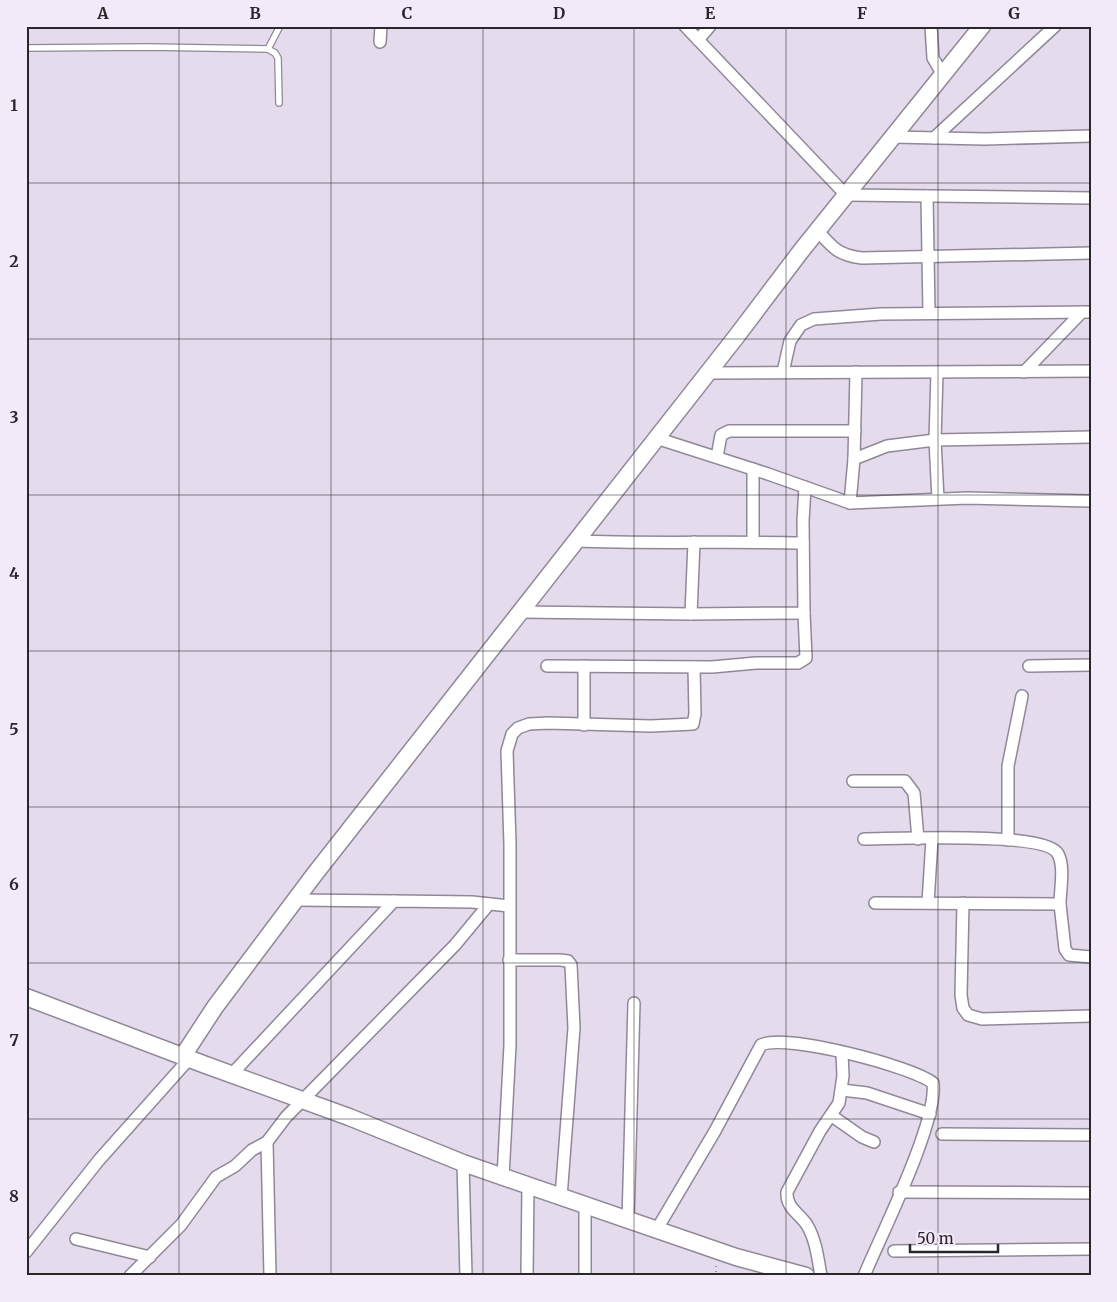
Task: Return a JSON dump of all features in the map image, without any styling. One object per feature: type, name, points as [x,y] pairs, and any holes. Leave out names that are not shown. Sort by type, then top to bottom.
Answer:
[{"type":"street","points":[[380,42],[381,26]]},
{"type":"street","points":[[685,26],[846,195],[1091,198]]},
{"type":"street","points":[[698,40],[710,26]]},
{"type":"street","points":[[930,26],[933,58],[943,75]]},
{"type":"street","points":[[26,1252],[99,1160],[295,900],[818,230],[982,26]]},
{"type":"street","points":[[934,138],[1055,26]]},
{"type":"street","points":[[892,137],[1091,136]]},
{"type":"street","points":[[926,196],[929,313]]},
{"type":"street","points":[[818,230],[835,250],[849,256],[928,257],[1091,253]]},
{"type":"street","points":[[783,372],[790,341],[801,324],[814,319],[929,313],[1086,312]]},
{"type":"street","points":[[1024,372],[1086,312]]},
{"type":"street","points":[[708,373],[1091,371]]},
{"type":"street","points":[[850,503],[854,459],[856,372]]},
{"type":"street","points":[[937,373],[935,440],[938,499]]},
{"type":"street","points":[[717,458],[720,435],[729,432],[855,431]]},
{"type":"street","points":[[854,459],[887,446],[935,440],[1091,437]]},
{"type":"street","points":[[656,438],[850,503],[938,499],[1091,501]]},
{"type":"street","points":[[753,469],[753,542]]},
{"type":"street","points":[[547,666],[694,667],[803,662],[806,648],[803,542],[805,487]]},
{"type":"street","points":[[575,541],[661,544],[694,542],[803,542]]},
{"type":"street","points":[[691,614],[694,542]]},
{"type":"street","points":[[520,612],[804,613]]},
{"type":"street","points":[[584,666],[584,725]]},
{"type":"street","points":[[1029,666],[1091,666]]},
{"type":"street","points":[[504,1176],[510,1045],[507,751],[512,734],[518,728],[529,724],[693,724],[695,714],[694,667]]},
{"type":"street","points":[[1008,840],[1008,766],[1022,696]]},
{"type":"street","points":[[853,781],[898,780],[905,781],[911,786],[914,793],[918,839]]},
{"type":"street","points":[[864,839],[1033,841],[1051,847],[1058,854],[1061,864],[1060,904],[1065,949],[1069,955],[1091,957]]},
{"type":"street","points":[[928,903],[932,839]]},
{"type":"street","points":[[295,900],[394,901],[509,906]]},
{"type":"street","points":[[231,1075],[394,901]]},
{"type":"street","points":[[875,903],[1060,904]]},
{"type":"street","points":[[962,903],[961,995],[963,1008],[968,1015],[982,1019],[1091,1016]]},
{"type":"street","points":[[130,1276],[181,1224],[216,1178],[235,1166],[252,1150],[267,1142],[302,1100],[455,946],[489,904]]},
{"type":"street","points":[[509,960],[560,960],[568,961],[571,965],[574,1028],[561,1197]]},
{"type":"street","points":[[26,996],[463,1163],[736,1257],[806,1276]]},
{"type":"street","points":[[628,1221],[634,1003]]},
{"type":"street","points":[[657,1229],[715,1131],[761,1045],[778,1041],[842,1052],[924,1076],[933,1083],[934,1092],[922,1140],[864,1276]]},
{"type":"street","points":[[821,1276],[813,1240],[806,1224],[792,1209],[786,1198],[787,1192],[820,1130],[832,1116],[839,1103],[842,1090],[842,1052]]},
{"type":"street","points":[[842,1090],[867,1093],[930,1114]]},
{"type":"street","points":[[832,1116],[862,1137],[874,1142]]},
{"type":"street","points":[[942,1134],[1091,1135]]},
{"type":"street","points":[[267,1142],[270,1276]]},
{"type":"street","points":[[463,1163],[466,1276]]},
{"type":"street","points":[[527,1276],[528,1185]]},
{"type":"street","points":[[899,1192],[1091,1193]]},
{"type":"street","points":[[585,1206],[585,1276]]},
{"type":"street","points":[[76,1239],[150,1257]]},
{"type":"street","points":[[894,1251],[1091,1249]]},
{"type":"lane","points":[[268,49],[280,26]]},
{"type":"lane","points":[[26,48],[268,49],[275,53],[278,58],[279,103]]}]
